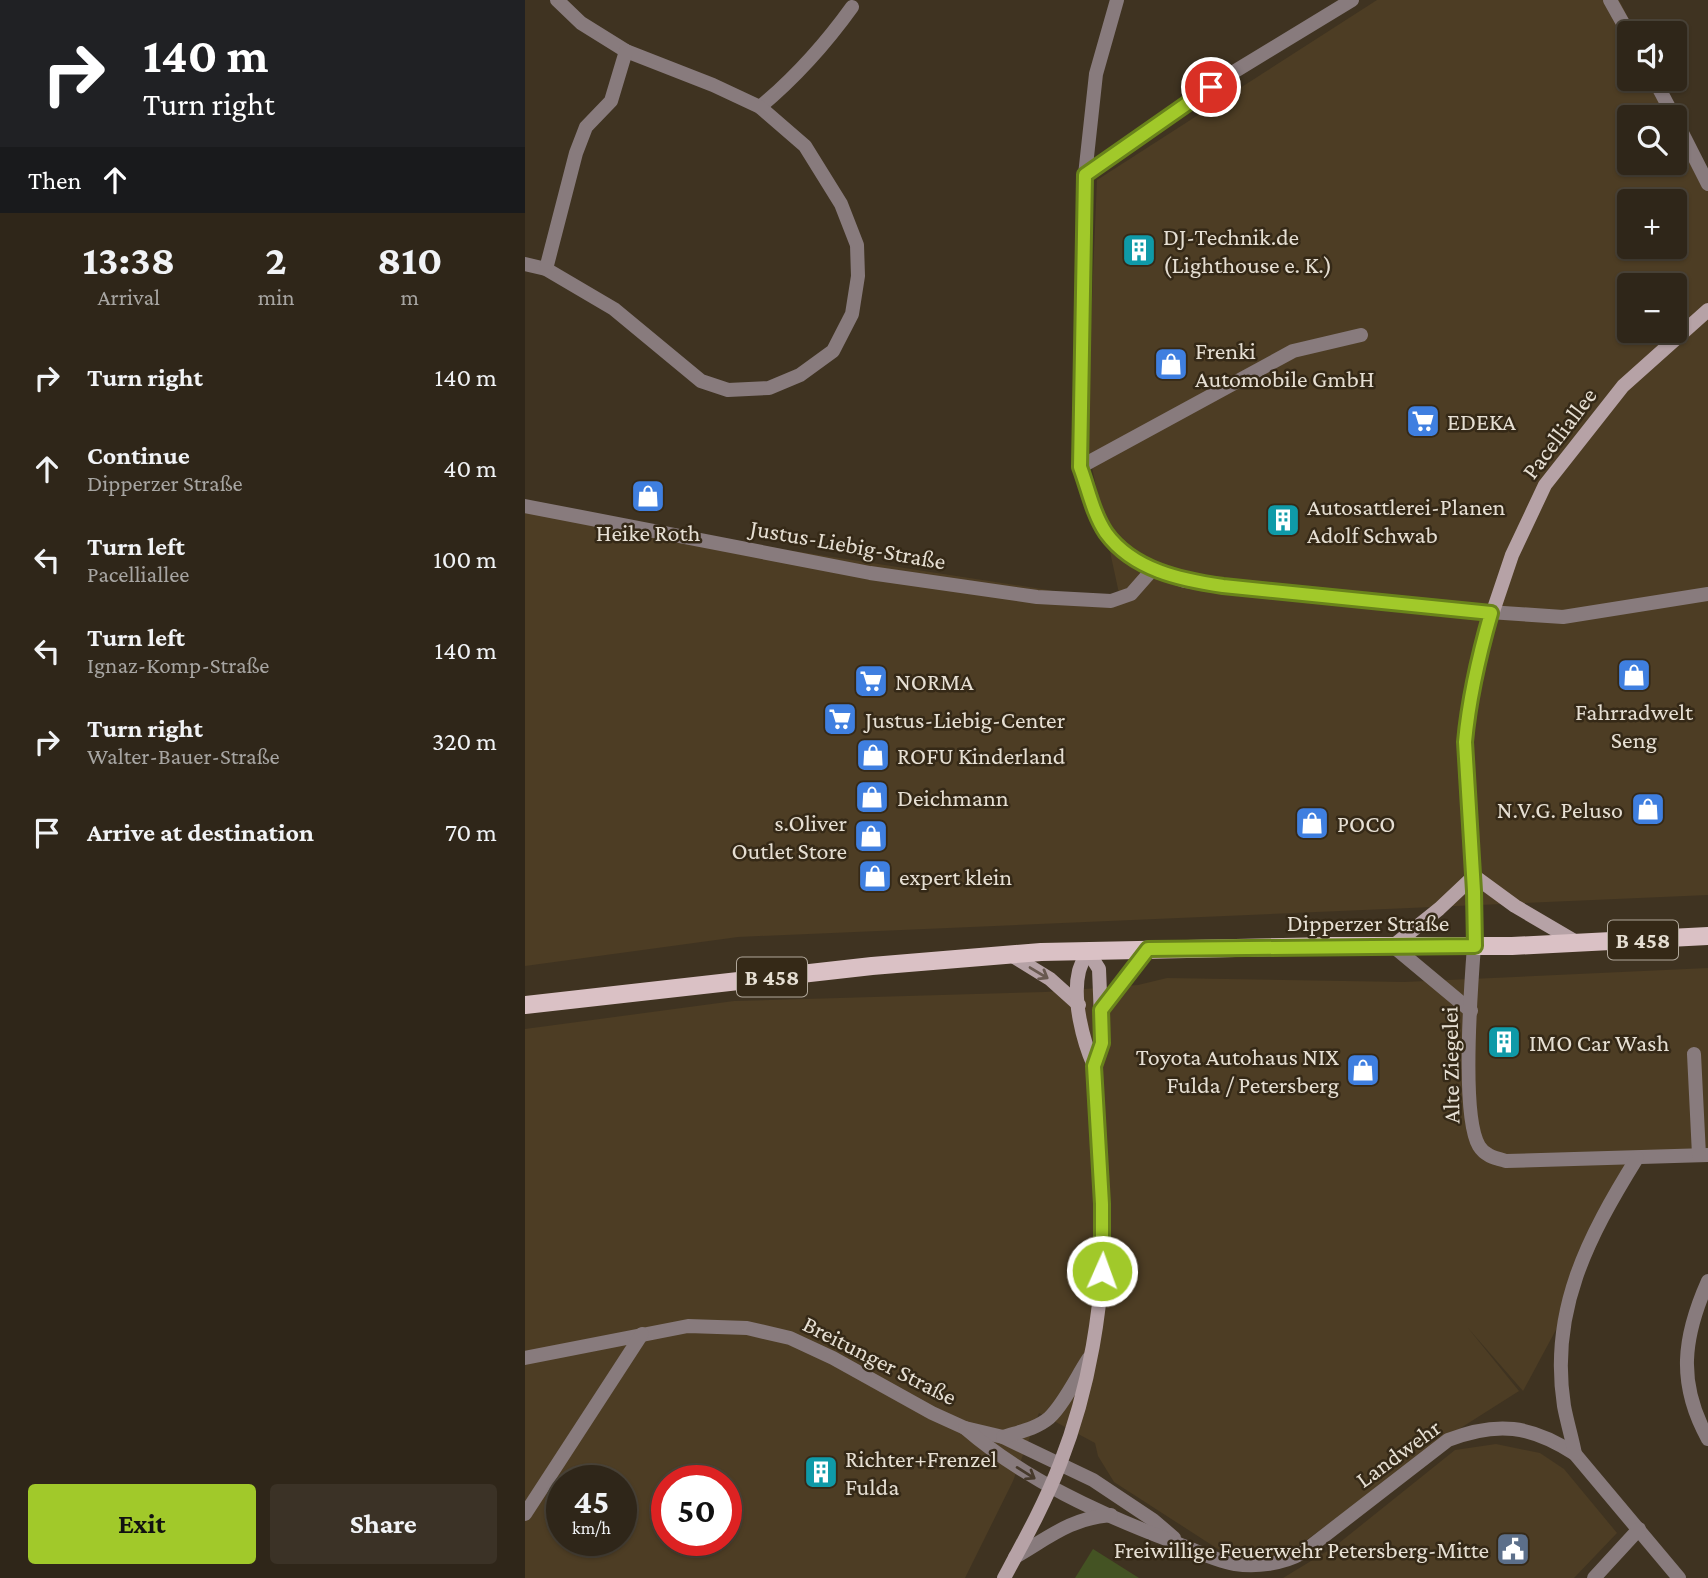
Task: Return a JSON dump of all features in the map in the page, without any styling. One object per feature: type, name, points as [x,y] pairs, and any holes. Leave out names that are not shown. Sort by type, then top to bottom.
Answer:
[{"type":"main road","name":"Pacelliallee","points":[[1475,946],[1474,876],[1465,742],[1481,647],[1512,555],[1545,485],[1623,386],[1708,310]]},
{"type":"main road","points":[[1394,946],[1474,876],[1515,906],[1578,943]]},
{"type":"main road","name":"Dipperzer Straße","points":[[1148,949],[1475,946],[1708,936]]},
{"type":"main road","points":[[1101,1010],[1148,949]]},
{"type":"main road","name":"B 458","points":[[525,1005],[1008,953],[1148,949]]},
{"type":"main road","points":[[1004,1578],[1060,1464],[1078,1407],[1098,1313],[1103,1226],[1094,1066],[1083,1043],[1079,1005],[1079,973],[1087,950]]},
{"type":"main road","points":[[1087,950],[1099,969],[1102,1043],[1094,1066]]},
{"type":"main road","points":[[1008,953],[1050,979],[1079,1005]]},
{"type":"street","points":[[525,264],[546,269],[614,309],[701,382],[729,390],[769,387],[800,375],[833,351],[852,314],[858,276],[857,245],[841,204],[805,146],[760,107],[627,51],[581,23],[557,0]]},
{"type":"street","points":[[1117,0],[1096,74],[1085,175],[1080,467],[1095,511],[1106,533],[1121,549],[1153,569],[1185,581],[1491,613],[1563,617],[1708,594]]},
{"type":"street","points":[[1085,175],[1232,73],[1352,0]]},
{"type":"street","points":[[1611,0],[1622,21]]},
{"type":"street","points":[[760,107],[795,77],[852,7]]},
{"type":"street","points":[[546,269],[576,153],[586,127],[611,101],[627,51]]},
{"type":"street","points":[[1687,136],[1702,157],[1708,184]]},
{"type":"street","points":[[1080,467],[1293,351],[1361,335]]},
{"type":"street","name":"Justus-Liebig-Straße","points":[[525,506],[870,573],[1037,597],[1111,601],[1131,594],[1153,569]]},
{"type":"street","points":[[1394,946],[1471,1011]]},
{"type":"street","name":"Alte Ziegelei","points":[[1475,946],[1471,1011],[1471,1119],[1473,1133],[1480,1148],[1490,1156],[1506,1161],[1703,1155],[1694,1054]]},
{"type":"street","points":[[1575,1454],[1564,1407],[1562,1338],[1565,1313],[1571,1288],[1589,1244],[1612,1198],[1637,1158]]},
{"type":"street","points":[[1708,1281],[1696,1308],[1687,1348],[1687,1390],[1708,1439]]},
{"type":"street","name":"Breitunger Straße","points":[[525,1358],[688,1326],[747,1328],[790,1338],[833,1358],[932,1413],[965,1428],[1003,1437],[1060,1464]]},
{"type":"street","points":[[525,1514],[642,1334]]},
{"type":"street","points":[[1003,1437],[1048,1420],[1089,1358]]},
{"type":"street","name":"Breitunger Straße","points":[[965,1428],[989,1448],[1050,1487]]},
{"type":"street","name":"Landwehr","points":[[1050,1487],[1216,1560],[1245,1565],[1267,1563],[1294,1557],[1448,1440],[1492,1428],[1534,1432],[1575,1454],[1679,1578]]},
{"type":"street","name":"Landwehr","points":[[1060,1464],[1093,1480],[1153,1520],[1183,1546]]},
{"type":"street","points":[[1015,1557],[1075,1522],[1093,1516],[1112,1515]]},
{"type":"street","points":[[1594,1578],[1639,1529]]},
{"type":"shaded area","points":[[1377,0],[1619,0],[1630,21],[1617,21],[1617,91],[1664,91],[1671,105],[1617,105],[1617,175],[1687,175],[1687,138],[1708,181],[1708,895],[738,937],[525,966],[525,501],[781,549],[1048,590],[1100,601],[1120,598],[1086,440],[1097,180]]},
{"type":"shaded area","points":[[1708,968],[1708,1155],[1637,1158],[1565,1313],[1523,1391],[1468,1328],[1519,1391],[1448,1436],[1293,1550],[1264,1559],[1221,1551],[1114,1482],[1098,1456],[1095,1443],[1039,1413],[1013,1481],[965,1578],[525,1578],[525,1029],[734,1001],[1045,992],[1138,985],[1167,978],[1404,982]]},
{"type":"shaded area","points":[[1496,1444],[1540,1453],[1564,1469],[1617,1533],[1574,1578],[1283,1578],[1334,1547],[1455,1450]]},
{"type":"green space","points":[[1093,1549],[1139,1578],[1075,1578]]},
{"type":"place","name":"DJ-Technik.de (Lighthouse e. K.)","points":[[1139,250]]},
{"type":"place","name":"Frenki Automobile GmbH","points":[[1171,364]]},
{"type":"place","name":"EDEKA","points":[[1423,421]]},
{"type":"place","name":"Heike Roth","points":[[648,496]]},
{"type":"place","name":"Autosattlerei-Planen Adolf Schwab","points":[[1283,520]]},
{"type":"place","name":"Fahrradwelt Seng","points":[[1634,675]]},
{"type":"place","name":"NORMA","points":[[871,681]]},
{"type":"place","name":"Justus-Liebig-Center","points":[[840,719]]},
{"type":"place","name":"ROFU Kinderland","points":[[873,755]]},
{"type":"place","name":"Deichmann","points":[[872,797]]},
{"type":"place","name":"N.V.G. Peluso","points":[[1648,809]]},
{"type":"place","name":"POCO","points":[[1312,823]]},
{"type":"place","name":"s.Oliver Outlet Store","points":[[871,836]]},
{"type":"place","name":"expert klein","points":[[875,876]]},
{"type":"place","name":"IMO Car Wash","points":[[1504,1042]]},
{"type":"place","name":"Toyota Autohaus NIX Fulda / Petersberg","points":[[1363,1070]]},
{"type":"place","name":"Richter+Frenzel Fulda","points":[[821,1472]]},
{"type":"place","name":"Freiwillige Feuerwehr Petersberg-Mitte","points":[[1513,1549]]},
{"type":"route","points":[[1102,1271],[1103,1226],[1094,1066],[1102,1043],[1101,1010],[1148,949],[1475,946],[1465,742],[1481,647],[1491,613],[1223,586],[1168,576],[1121,549],[1106,533],[1095,511],[1080,467],[1085,175],[1211,87]]}]
